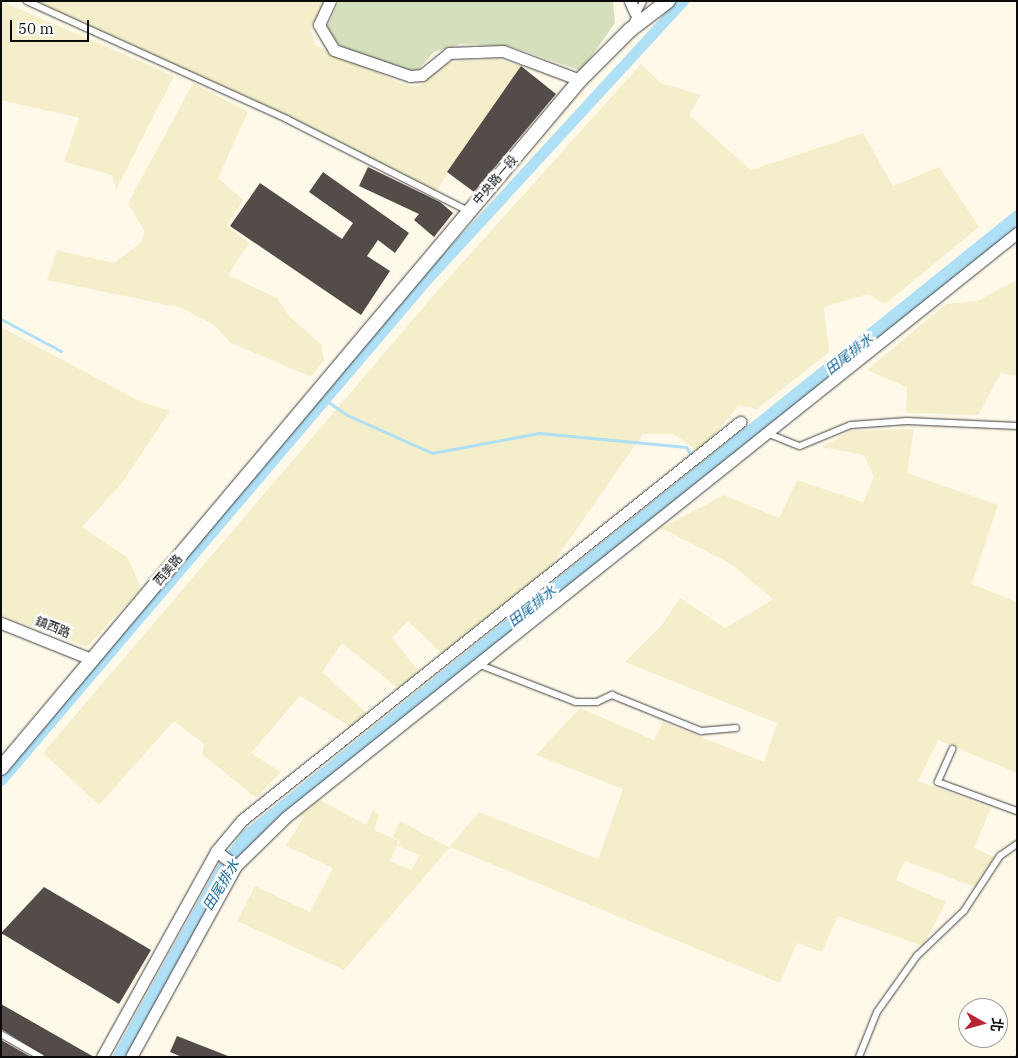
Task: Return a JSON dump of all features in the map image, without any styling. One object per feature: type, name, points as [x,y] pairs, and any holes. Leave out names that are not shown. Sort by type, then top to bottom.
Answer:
[{"type":"street","points":[[330,1],[319,25],[334,50],[410,76],[422,74],[449,53],[503,51],[580,80]]},
{"type":"street","name":"中央路一段","points":[[333,372],[580,80],[630,30],[668,1]]},
{"type":"street","points":[[131,1057],[236,866],[286,817],[1017,233]]},
{"type":"street","name":"西美路","points":[[1,768],[333,372]]},
{"type":"street","points":[[102,1057],[216,852],[242,820],[740,422]]},
{"type":"street","name":"鎮西路","points":[[1,623],[93,660]]},
{"type":"street","points":[[216,852],[236,866]]},
{"type":"lane","points":[[26,1],[287,119],[468,211]]},
{"type":"lane","points":[[630,30],[633,6],[643,1]]},
{"type":"lane","points":[[767,433],[800,446],[852,425],[908,421],[1017,426]]},
{"type":"lane","points":[[478,664],[576,702],[597,702],[612,694],[701,731],[736,728]]},
{"type":"lane","points":[[953,749],[938,782],[1017,811]]},
{"type":"lane","points":[[859,1057],[877,1012],[918,956],[964,911],[1000,856],[1017,844]]},
{"type":"lane","points":[[1,1034],[41,1057]]},
{"type":"shaded area","points":[[1,1],[174,76],[116,190],[112,175],[64,162],[79,118],[1,100]]},
{"type":"shaded area","points":[[35,1],[325,1],[311,29],[315,45],[403,84],[418,87],[444,64],[462,61],[498,59],[521,66],[436,191]]},
{"type":"shaded area","points":[[641,64],[661,83],[701,95],[689,115],[751,170],[863,133],[893,186],[939,167],[979,227],[885,304],[868,294],[824,307],[829,352],[757,409],[739,405],[700,453],[674,434],[643,434],[547,572],[444,656],[408,621],[392,638],[422,675],[400,690],[342,643],[322,672],[370,716],[352,728],[300,696],[251,753],[281,772],[256,798],[202,754],[204,744],[174,721],[99,805],[43,753],[445,282]]},
{"type":"shaded area","points":[[193,83],[248,112],[218,178],[243,200],[227,226],[249,243],[228,275],[277,298],[290,317],[321,344],[324,360],[311,377],[231,343],[214,325],[182,308],[47,280],[57,250],[114,263],[140,243],[145,232],[128,203]]},
{"type":"shaded area","points":[[1017,280],[1017,376],[1001,373],[978,415],[906,413],[907,387],[867,370],[946,304],[977,301]]},
{"type":"shaded area","points":[[1,327],[139,401],[170,411],[122,483],[82,527],[128,558],[141,588],[87,647],[1,615]]},
{"type":"shaded area","points":[[914,429],[907,473],[998,505],[972,584],[1017,602],[1017,773],[938,740],[918,781],[991,808],[974,848],[994,857],[975,887],[905,861],[896,880],[946,902],[923,946],[838,916],[822,952],[797,943],[780,983],[450,847],[344,970],[237,921],[255,886],[310,912],[333,868],[286,846],[304,817],[297,813],[318,799],[366,825],[373,810],[379,815],[374,830],[399,841],[390,861],[411,870],[420,855],[398,846],[400,841],[393,837],[400,821],[449,847],[479,812],[598,859],[623,789],[536,755],[580,708],[654,740],[663,722],[764,762],[777,723],[625,662],[661,626],[680,598],[725,628],[773,599],[731,564],[661,528],[724,495],[779,518],[797,480],[863,502],[874,477],[864,455],[822,447],[850,431]]},
{"type":"green space","points":[[339,1],[613,1],[615,23],[581,71],[510,46],[461,44],[434,52],[416,72],[343,48],[325,32]]},
{"type":"water","name":"田尾排水","points":[[1017,209],[1017,229],[277,818],[234,862],[126,1057],[112,1057],[219,863],[243,831]]},
{"type":"building","points":[[521,66],[556,94],[474,192],[447,172]]},
{"type":"building","points":[[368,167],[440,202],[453,213],[434,237],[414,220],[419,214],[359,186]]},
{"type":"building","points":[[323,172],[409,233],[395,253],[378,240],[367,256],[390,271],[361,315],[230,226],[260,183],[342,239],[353,223],[309,192]]},
{"type":"building","points":[[44,887],[151,950],[119,1004],[1,933]]},
{"type":"building","points":[[1,1004],[94,1057],[46,1057],[1,1029]]},
{"type":"building","points":[[177,1036],[228,1057],[182,1057],[170,1052]]},
{"type":"building","points":[[1,1040],[31,1057],[1,1057]]},
{"type":"waterway","points":[[1,780],[427,279],[683,1]]},
{"type":"waterway","points":[[1,319],[61,351]]},
{"type":"waterway","points":[[324,399],[347,415],[432,453],[539,433],[686,447],[699,468]]}]
